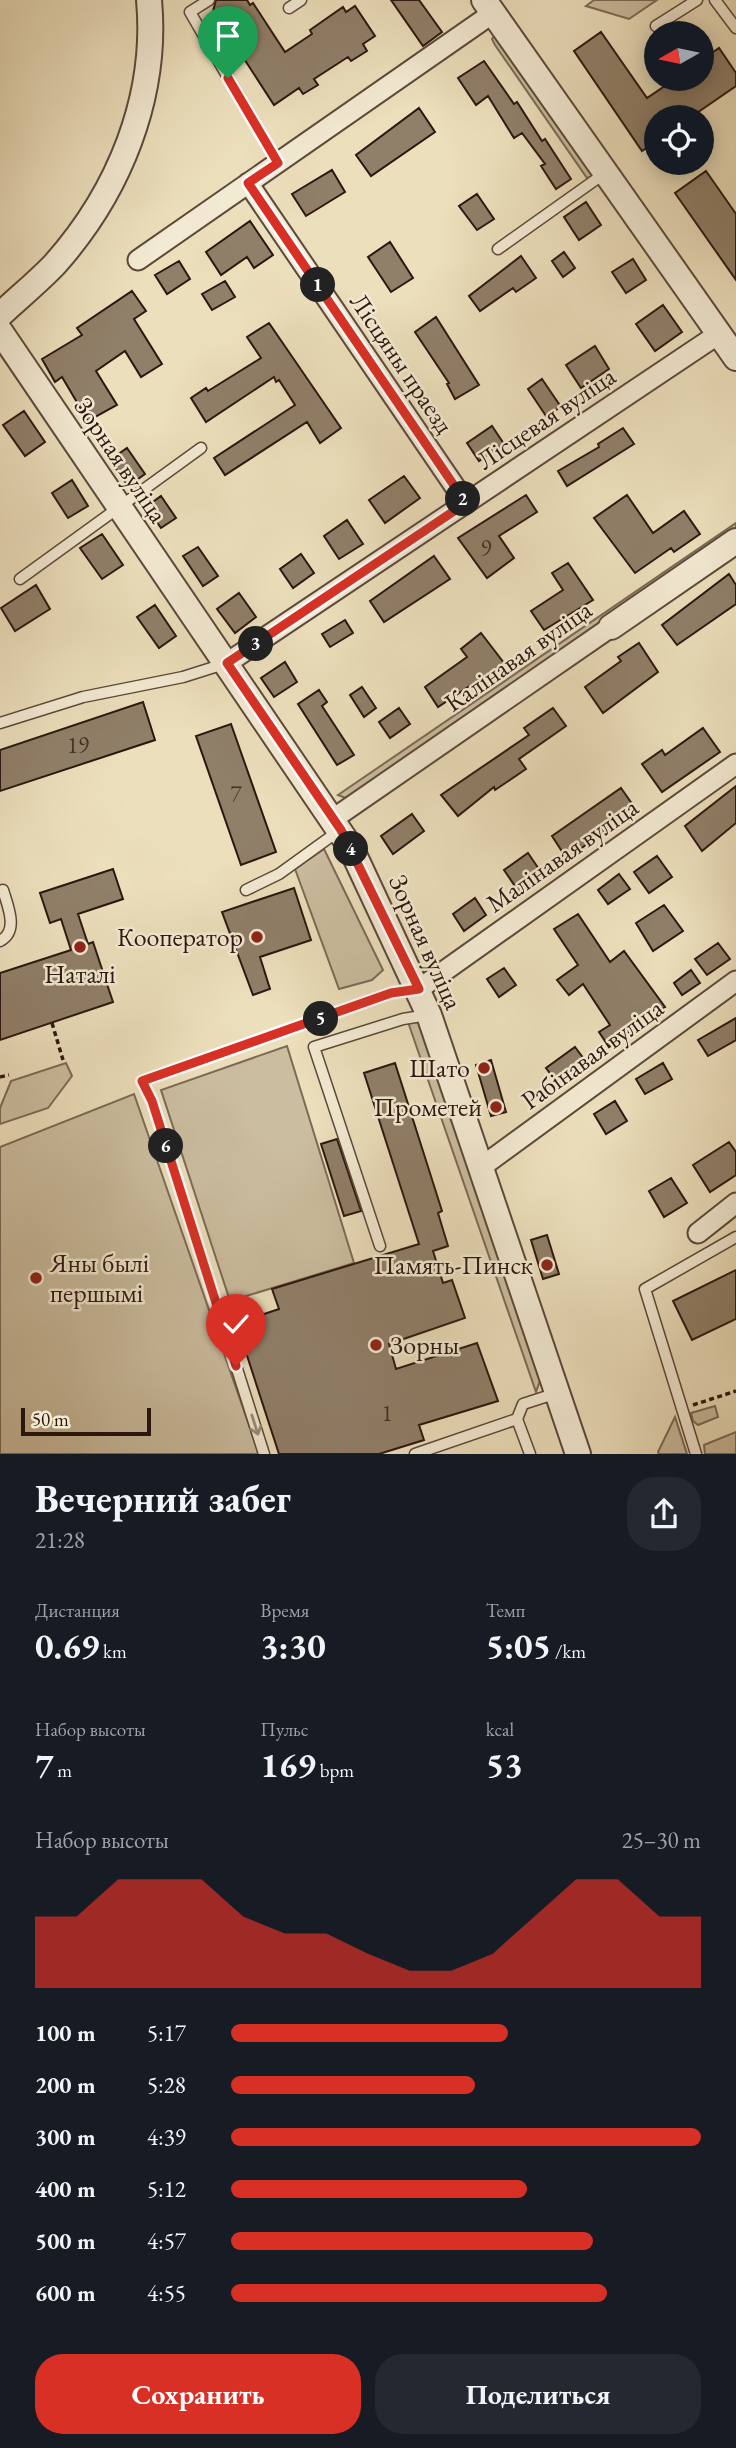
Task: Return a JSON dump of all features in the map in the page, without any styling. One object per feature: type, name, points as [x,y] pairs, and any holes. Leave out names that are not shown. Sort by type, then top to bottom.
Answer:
[{"type":"street","points":[[0,315],[54,265],[89,221],[127,154],[143,97],[152,29],[149,0]]},
{"type":"street","points":[[138,260],[278,163],[489,7],[736,358]]},
{"type":"street","name":"Лісцяны праезд","points":[[248,183],[466,503]]},
{"type":"street","name":"Зорная вуліца","points":[[0,331],[117,508],[337,825],[419,989],[429,1015],[578,1454]]},
{"type":"street","name":"Лісцевая вуліца","points":[[227,663],[720,333]]},
{"type":"street","name":"Калінавая вуліца","points":[[337,825],[611,627],[736,541]]},
{"type":"street","name":"Малінавая вуліца","points":[[419,989],[736,764]]},
{"type":"street","name":"Рабінавая вуліца","points":[[480,1168],[736,981]]},
{"type":"street","points":[[698,1234],[736,1203]]},
{"type":"lane","points":[[209,0],[190,12],[278,163]]},
{"type":"lane","points":[[289,8],[301,0]]},
{"type":"lane","points":[[664,21],[697,0]]},
{"type":"lane","points":[[715,0],[736,28]]},
{"type":"lane","points":[[498,249],[606,173]]},
{"type":"lane","points":[[20,579],[201,448]]},
{"type":"lane","points":[[0,723],[83,696],[183,677],[227,663]]},
{"type":"lane","points":[[246,890],[279,874],[337,825]]},
{"type":"lane","points":[[0,891],[3,890],[12,922],[10,931],[0,941]]},
{"type":"lane","points":[[264,1454],[152,1101],[142,1081],[391,993],[419,989]]},
{"type":"lane","points":[[380,1246],[314,1046],[403,1019],[429,1015]]},
{"type":"lane","points":[[696,1454],[645,1289],[736,1237]]},
{"type":"lane","points":[[530,1454],[517,1419],[523,1404],[557,1393]]},
{"type":"lane","points":[[415,1454],[517,1419]]},
{"type":"path","points":[[52,1023],[63,1060]]},
{"type":"path","points":[[0,1077],[9,1075]]},
{"type":"path","points":[[681,1409],[736,1391]]},
{"type":"shaded area","points":[[594,0],[657,0],[629,19],[586,6]]},
{"type":"shaded area","points":[[494,36],[593,172],[591,177],[587,178],[495,45],[492,39]]},
{"type":"shaded area","points":[[736,523],[736,535],[348,799],[338,795]]},
{"type":"shaded area","points":[[324,849],[383,970],[372,980],[339,989],[295,869]]},
{"type":"shaded area","points":[[419,1019],[541,1378],[536,1392],[408,1022]]},
{"type":"shaded area","points":[[287,1046],[354,1263],[230,1301],[161,1090]]},
{"type":"shaded area","points":[[66,1063],[72,1076],[48,1108],[0,1124],[0,1108],[11,1081]]},
{"type":"shaded area","points":[[134,1094],[259,1454],[0,1454],[0,1147]]},
{"type":"shaded area","points":[[715,1406],[718,1417],[698,1425],[693,1421],[691,1413]]},
{"type":"shaded area","points":[[675,1417],[687,1454],[659,1454],[658,1452]]},
{"type":"shaded area","points":[[736,1432],[736,1454],[705,1454],[704,1445]]},
{"type":"building","points":[[216,0],[247,0],[250,5],[253,3],[285,52],[312,34],[310,30],[343,7],[346,12],[355,6],[375,36],[363,44],[367,51],[351,61],[348,57],[314,79],[318,85],[303,94],[299,88],[274,105],[213,11]]},
{"type":"building","points":[[391,0],[419,0],[442,32],[423,46]]},
{"type":"building","points":[[601,32],[647,98],[657,91],[714,91],[714,52],[719,48],[736,73],[736,86],[708,105],[644,105],[642,151],[574,51]]},
{"type":"building","points":[[484,61],[514,104],[517,102],[542,141],[545,139],[571,179],[556,189],[541,166],[545,164],[522,133],[514,138],[488,96],[476,105],[458,78]]},
{"type":"building","points":[[419,108],[435,132],[371,176],[356,155]]},
{"type":"building","points":[[332,170],[345,192],[306,216],[292,194]]},
{"type":"building","points":[[700,175],[709,175],[736,214],[736,280],[675,193]]},
{"type":"building","points":[[477,194],[494,219],[477,230],[459,206]]},
{"type":"building","points":[[586,202],[601,225],[579,240],[564,217]]},
{"type":"building","points":[[250,221],[273,255],[254,268],[247,257],[221,275],[206,252]]},
{"type":"building","points":[[390,242],[413,278],[391,292],[368,257]]},
{"type":"building","points":[[564,252],[575,268],[563,277],[552,261]]},
{"type":"building","points":[[521,256],[536,278],[516,292],[513,288],[480,311],[469,296]]},
{"type":"building","points":[[633,259],[646,280],[626,293],[612,272]]},
{"type":"building","points":[[179,261],[190,279],[167,294],[155,275]]},
{"type":"building","points":[[225,281],[235,297],[212,310],[202,294]]},
{"type":"building","points":[[132,291],[146,311],[134,319],[162,364],[141,377],[125,351],[96,371],[117,405],[88,421],[62,377],[55,382],[42,359],[82,335],[77,328]]},
{"type":"building","points":[[663,305],[682,332],[655,351],[636,324]]},
{"type":"building","points":[[436,317],[479,385],[455,399],[447,384],[449,383],[415,332]]},
{"type":"building","points":[[269,323],[341,428],[320,443],[307,422],[225,475],[214,458],[295,405],[279,380],[276,382],[274,377],[206,422],[191,398],[206,388],[208,391],[261,358],[247,337]]},
{"type":"building","points":[[595,346],[609,369],[581,388],[566,365]]},
{"type":"building","points":[[542,379],[561,407],[546,416],[528,389]]},
{"type":"building","points":[[24,411],[45,442],[25,456],[3,425]]},
{"type":"building","points":[[492,426],[504,444],[479,461],[467,443]]},
{"type":"building","points":[[623,428],[634,444],[567,486],[558,471],[599,447],[598,444]]},
{"type":"building","points":[[127,448],[145,474],[128,486],[110,460]]},
{"type":"building","points":[[404,476],[420,498],[385,523],[369,500]]},
{"type":"building","points":[[72,480],[88,506],[68,518],[52,493]]},
{"type":"building","points":[[526,495],[537,512],[499,536],[514,558],[487,578],[458,538]]},
{"type":"building","points":[[627,495],[653,533],[684,511],[700,534],[674,552],[671,548],[635,573],[594,518]]},
{"type":"building","points":[[161,496],[176,518],[161,528],[146,507]]},
{"type":"building","points":[[347,520],[363,544],[339,559],[324,536]]},
{"type":"building","points":[[102,534],[123,565],[102,579],[80,548]]},
{"type":"building","points":[[198,547],[218,576],[203,586],[183,556]]},
{"type":"building","points":[[301,554],[314,573],[293,588],[280,569]]},
{"type":"building","points":[[434,556],[450,579],[384,622],[370,601]]},
{"type":"building","points":[[568,563],[593,600],[544,630],[531,611],[563,590],[552,573]]},
{"type":"building","points":[[729,574],[736,585],[736,604],[677,645],[662,625]]},
{"type":"building","points":[[36,585],[50,609],[15,631],[1,608]]},
{"type":"building","points":[[239,593],[256,617],[235,633],[217,609]]},
{"type":"building","points":[[155,605],[176,636],[159,648],[137,617]]},
{"type":"building","points":[[345,620],[353,633],[330,647],[322,634]]},
{"type":"building","points":[[481,633],[504,663],[438,707],[425,687],[467,657],[461,649]]},
{"type":"building","points":[[639,643],[658,672],[603,713],[585,687],[621,661],[618,657]]},
{"type":"building","points":[[285,662],[297,682],[274,697],[261,678]]},
{"type":"building","points":[[362,687],[376,708],[364,717],[350,695]]},
{"type":"building","points":[[319,690],[327,702],[322,706],[354,755],[337,765],[298,704]]},
{"type":"building","points":[[143,702],[155,740],[0,791],[0,750]]},
{"type":"building","points":[[399,708],[410,724],[390,738],[379,722]]},
{"type":"building","points":[[553,708],[566,726],[519,759],[526,769],[495,790],[494,787],[458,816],[441,795],[529,735],[524,728]]},
{"type":"building","points":[[231,724],[276,852],[241,865],[196,736]]},
{"type":"building","points":[[703,728],[720,752],[662,792],[642,764],[662,750],[665,755]]},
{"type":"building","points":[[736,786],[736,823],[702,851],[685,826]]},
{"type":"building","points":[[621,788],[635,808],[567,859],[552,836]]},
{"type":"building","points":[[412,814],[424,831],[393,854],[381,836]]},
{"type":"building","points":[[528,853],[543,875],[519,892],[504,870]]},
{"type":"building","points":[[657,856],[672,877],[649,893],[634,872]]},
{"type":"building","points":[[113,869],[123,899],[78,914],[88,944],[93,942],[113,1002],[0,1040],[0,973],[71,950],[61,919],[50,923],[40,893]]},
{"type":"building","points":[[619,874],[630,889],[608,904],[598,890]]},
{"type":"building","points":[[294,888],[311,940],[260,957],[270,989],[253,995],[222,912]]},
{"type":"building","points":[[475,898],[486,915],[464,931],[453,914]]},
{"type":"building","points":[[664,905],[683,931],[653,951],[636,923]]},
{"type":"building","points":[[578,914],[610,962],[624,951],[665,1007],[609,1047],[599,1032],[610,1025],[583,984],[569,995],[557,980],[578,965],[554,929]]},
{"type":"building","points":[[718,943],[730,959],[707,975],[695,959]]},
{"type":"building","points":[[504,968],[516,985],[499,997],[487,979]]},
{"type":"building","points":[[691,970],[700,983],[682,995],[674,983]]},
{"type":"building","points":[[736,1018],[736,1040],[708,1056],[698,1040]]},
{"type":"building","points":[[575,1047],[587,1063],[558,1084],[546,1068]]},
{"type":"building","points":[[491,1060],[506,1112],[491,1116],[476,1065]]},
{"type":"building","name":"Зорны","points":[[395,1063],[442,1211],[438,1213],[448,1246],[433,1251],[443,1283],[452,1280],[465,1318],[389,1344],[396,1369],[477,1343],[498,1401],[419,1425],[424,1440],[379,1454],[279,1454],[238,1328],[257,1322],[255,1317],[279,1309],[272,1289],[419,1244],[364,1073]]},
{"type":"building","points":[[663,1063],[672,1079],[645,1094],[636,1079]]},
{"type":"building","points":[[615,1101],[627,1121],[606,1134],[594,1114]]},
{"type":"building","points":[[337,1139],[361,1211],[344,1216],[321,1144]]},
{"type":"building","points":[[729,1142],[736,1152],[736,1175],[710,1192],[693,1165]]},
{"type":"building","points":[[671,1178],[687,1203],[664,1217],[649,1191]]},
{"type":"building","points":[[547,1235],[559,1274],[543,1279],[531,1240]]},
{"type":"building","points":[[736,1270],[736,1319],[692,1340],[673,1301]]},
{"type":"place","name":"Кооператор","points":[[257,937]]},
{"type":"place","name":"Наталі","points":[[80,947]]},
{"type":"place","name":"Шато","points":[[484,1068]]},
{"type":"place","name":"Прометей","points":[[496,1107]]},
{"type":"place","name":"Память-Пинск","points":[[547,1265]]},
{"type":"place","name":"Яны былі першымі","points":[[36,1278]]},
{"type":"place","name":"Зорны","points":[[376,1345]]},
{"type":"route","points":[[228,78],[278,163],[248,183],[466,503],[227,663],[341,830],[419,989],[391,993],[274,1037],[142,1081],[152,1101],[236,1366]]}]
